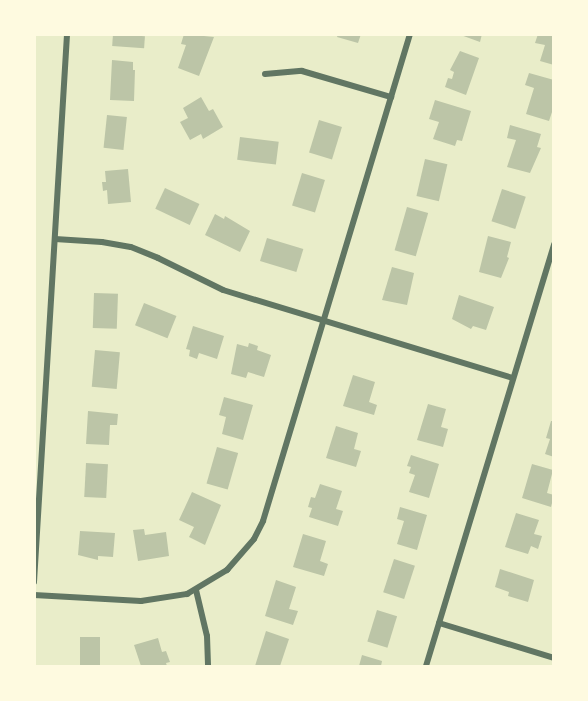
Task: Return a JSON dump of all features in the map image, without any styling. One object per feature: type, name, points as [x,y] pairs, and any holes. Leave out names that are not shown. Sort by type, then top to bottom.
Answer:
[{"type":"street","points":[[34,582],[67,34]]},
{"type":"street","points":[[34,595],[141,601],[164,599],[196,590],[227,570],[242,555],[263,520],[410,34]]},
{"type":"street","points":[[265,74],[302,71],[391,97]]},
{"type":"street","points":[[55,239],[102,242],[131,247],[159,258],[223,290],[513,378]]},
{"type":"street","points":[[426,666],[554,244]]},
{"type":"street","points":[[196,590],[207,636],[208,666]]},
{"type":"street","points":[[439,623],[554,658]]},
{"type":"building","points":[[113,34],[145,36],[144,48],[112,46]]},
{"type":"building","points":[[184,34],[214,37],[199,76],[178,68],[186,45],[181,44]]},
{"type":"building","points":[[338,34],[361,34],[358,43],[337,37]]},
{"type":"building","points":[[458,34],[482,34],[480,42]]},
{"type":"building","points":[[538,34],[554,34],[554,65],[540,61],[545,45],[535,43]]},
{"type":"building","points":[[460,51],[479,58],[466,95],[445,87],[448,78],[452,79],[454,72],[450,70]]},
{"type":"building","points":[[112,60],[133,62],[134,101],[110,100]]},
{"type":"building","points":[[529,73],[554,80],[554,106],[549,121],[526,114],[534,88],[525,85]]},
{"type":"building","points":[[201,97],[209,111],[213,109],[223,127],[203,139],[201,134],[190,140],[180,122],[188,118],[183,108]]},
{"type":"building","points":[[435,100],[471,111],[462,141],[457,140],[455,146],[433,139],[439,122],[429,119]]},
{"type":"building","points":[[107,115],[127,117],[123,150],[104,148]]},
{"type":"building","points":[[319,120],[342,127],[332,160],[309,153]]},
{"type":"building","points":[[510,125],[541,134],[537,147],[541,148],[530,173],[507,167],[516,140],[507,138]]},
{"type":"building","points":[[240,137],[279,142],[276,165],[237,160]]},
{"type":"building","points":[[425,159],[447,164],[439,201],[416,196]]},
{"type":"building","points":[[128,169],[131,202],[108,204],[107,190],[103,191],[102,182],[106,182],[105,171]]},
{"type":"building","points":[[302,173],[325,180],[315,213],[292,206]]},
{"type":"building","points":[[165,188],[199,204],[190,225],[155,209]]},
{"type":"building","points":[[502,189],[526,197],[515,229],[491,221]]},
{"type":"building","points":[[407,207],[428,213],[416,256],[395,250]]},
{"type":"building","points":[[215,214],[224,219],[225,216],[250,231],[240,252],[205,235]]},
{"type":"building","points":[[488,236],[511,242],[507,257],[509,258],[501,278],[479,272]]},
{"type":"building","points":[[267,238],[303,249],[296,272],[260,261]]},
{"type":"building","points":[[392,267],[414,273],[407,305],[382,300]]},
{"type":"building","points":[[94,293],[118,294],[117,329],[93,328]]},
{"type":"building","points":[[459,295],[494,307],[486,330],[473,326],[471,329],[452,319]]},
{"type":"building","points":[[144,303],[176,316],[167,338],[135,325]]},
{"type":"building","points":[[193,326],[224,336],[217,359],[199,353],[197,359],[189,356],[190,350],[186,349]]},
{"type":"building","points":[[249,343],[258,346],[257,350],[271,355],[264,377],[248,372],[246,378],[231,374],[237,344],[248,347]]},
{"type":"building","points":[[95,350],[120,352],[117,389],[92,387]]},
{"type":"building","points":[[353,375],[375,382],[369,402],[377,405],[374,415],[343,406]]},
{"type":"building","points":[[224,397],[253,405],[243,440],[222,434],[226,417],[219,415]]},
{"type":"building","points":[[428,404],[446,409],[441,427],[448,429],[443,447],[417,440]]},
{"type":"building","points":[[88,411],[118,414],[117,425],[110,425],[109,445],[86,444]]},
{"type":"building","points":[[551,421],[554,421],[554,457],[545,454],[550,439],[546,438]]},
{"type":"building","points":[[336,426],[358,433],[354,449],[361,451],[356,467],[326,458]]},
{"type":"building","points":[[217,447],[238,453],[228,490],[207,484]]},
{"type":"building","points":[[411,455],[439,464],[429,498],[409,492],[415,475],[409,473],[411,467],[407,466]]},
{"type":"building","points":[[86,463],[108,464],[106,498],[84,497]]},
{"type":"building","points":[[532,464],[553,470],[547,493],[554,495],[551,507],[522,498]]},
{"type":"building","points":[[320,484],[342,491],[336,509],[343,511],[338,526],[309,517],[312,508],[308,507],[311,497],[315,498]]},
{"type":"building","points":[[192,492],[221,505],[205,545],[189,537],[194,527],[179,520]]},
{"type":"building","points":[[400,507],[427,515],[417,550],[397,544],[404,521],[397,519]]},
{"type":"building","points":[[516,513],[539,520],[534,534],[542,536],[538,549],[531,546],[528,554],[505,547]]},
{"type":"building","points":[[144,529],[145,535],[166,532],[169,556],[138,561],[133,530]]},
{"type":"building","points":[[80,531],[115,533],[113,557],[98,556],[98,560],[78,555]]},
{"type":"building","points":[[303,534],[326,541],[320,561],[328,564],[324,576],[293,567]]},
{"type":"building","points":[[394,559],[415,566],[404,599],[383,592]]},
{"type":"building","points":[[500,569],[534,580],[528,602],[508,596],[509,592],[495,587]]},
{"type":"building","points":[[276,580],[296,587],[289,609],[298,611],[293,625],[265,616]]},
{"type":"building","points":[[377,610],[397,616],[387,648],[367,642]]},
{"type":"building","points":[[266,631],[289,639],[280,666],[255,666]]},
{"type":"building","points":[[80,637],[100,637],[100,666],[80,666]]},
{"type":"building","points":[[158,638],[162,652],[166,651],[170,662],[166,663],[167,666],[141,666],[134,645]]},
{"type":"building","points":[[362,655],[382,661],[381,666],[359,666]]}]
